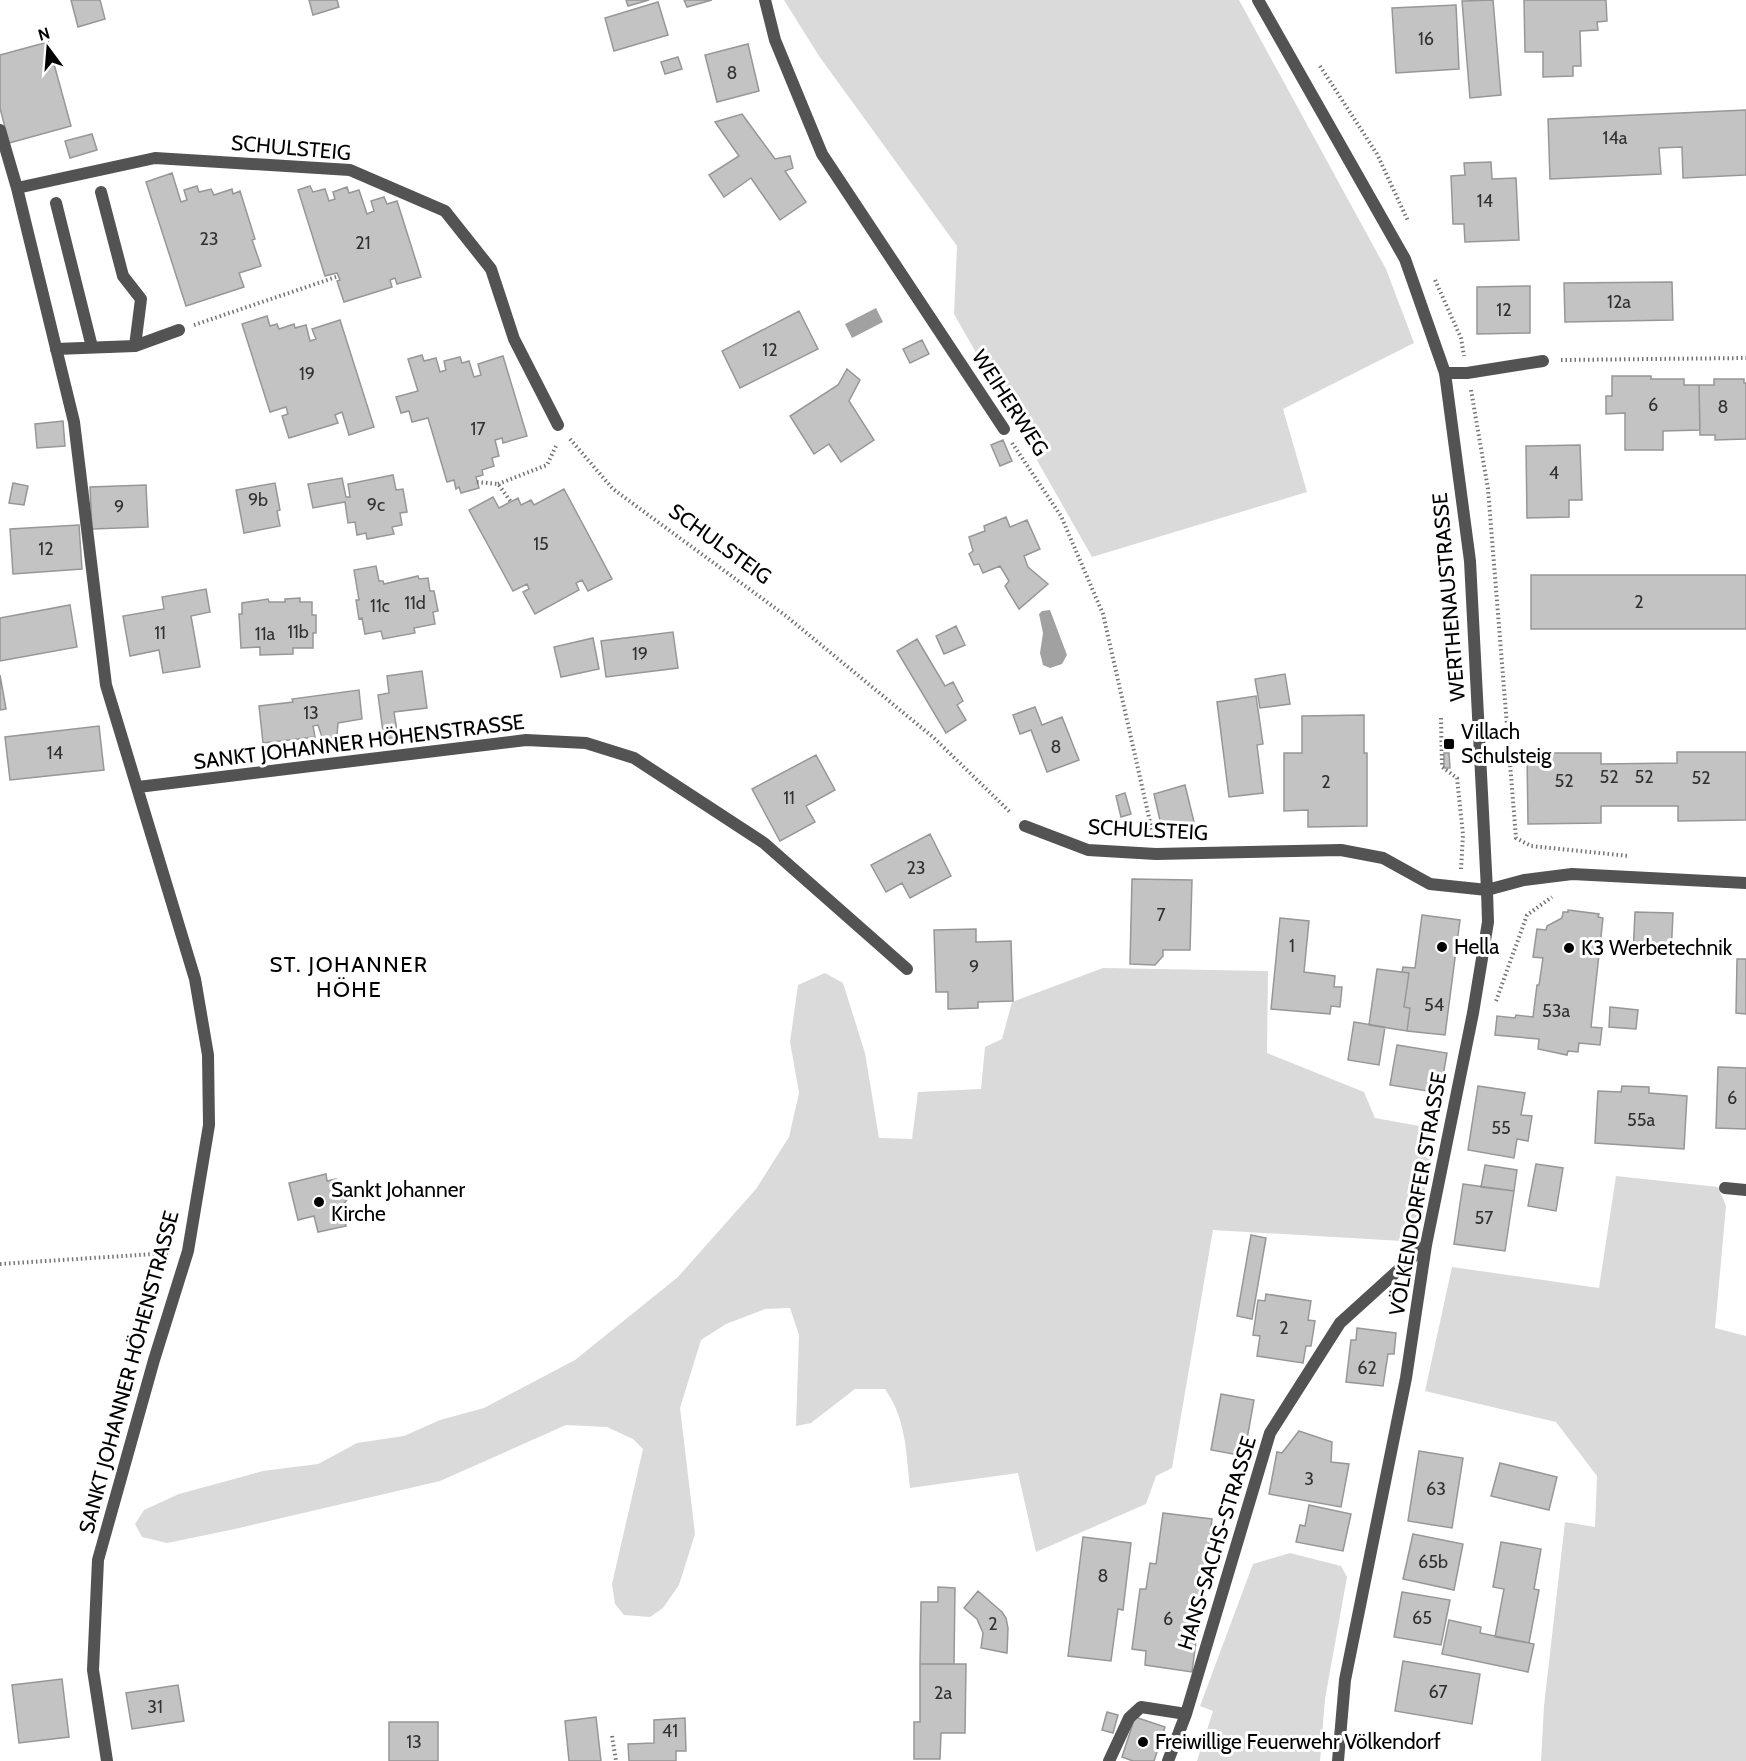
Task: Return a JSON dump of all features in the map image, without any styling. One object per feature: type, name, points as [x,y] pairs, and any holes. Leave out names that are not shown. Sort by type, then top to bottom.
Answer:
[{"type":"street","name":"WEIHERWEG","points":[[765,0],[775,40],[822,154],[1004,429]]},
{"type":"street","name":"WERTHENAUSTRASSE","points":[[1258,0],[1405,259],[1445,373],[1470,561],[1487,890]]},
{"type":"street","name":"SANKT JOHANNER HÖHENSTRASSE","points":[[0,130],[17,188],[74,422],[106,685],[195,979],[208,1055],[209,1125],[188,1251],[154,1360],[98,1560],[93,1670],[107,1761]]},
{"type":"street","name":"SCHULSTEIG","points":[[17,188],[155,158],[350,170],[445,211],[491,269],[514,339],[558,425]]},
{"type":"street","points":[[101,192],[123,276],[141,299],[135,346]]},
{"type":"street","points":[[56,203],[92,347]]},
{"type":"street","points":[[56,349],[135,346],[179,330]]},
{"type":"street","points":[[1445,373],[1467,373],[1543,361]]},
{"type":"street","name":"SANKT JOHANNER HÖHENSTRASSE","points":[[138,787],[526,740],[586,743],[633,758],[764,843],[907,969]]},
{"type":"street","name":"SCHULSTEIG","points":[[1025,826],[1089,850],[1156,854],[1341,850],[1383,858],[1430,884],[1487,890]]},
{"type":"street","points":[[1487,890],[1524,880],[1572,874],[1746,883]]},
{"type":"street","name":"VÖLKENDORFER STRASSE","points":[[1338,1761],[1345,1680],[1406,1378],[1426,1245],[1474,1002],[1488,922],[1487,890]]},
{"type":"street","points":[[1725,1188],[1746,1190]]},
{"type":"street","name":"HANS-SACHS-STRASSE","points":[[1168,1761],[1186,1714],[1270,1433],[1340,1323],[1426,1245]]},
{"type":"street","points":[[1109,1761],[1129,1718],[1142,1707],[1186,1714]]},
{"type":"path","points":[[179,330],[339,276]]},
{"type":"path","points":[[1543,361],[1746,358]]},
{"type":"path","points":[[477,482],[498,484],[547,465],[556,447],[558,425]]},
{"type":"path","name":"SCHULSTEIG","points":[[558,425],[612,489],[795,624],[934,738],[1025,826]]},
{"type":"path","name":"WEIHERWEG","points":[[1004,429],[1061,516],[1103,614],[1146,798],[1156,854]]},
{"type":"path","points":[[498,484],[511,502]]},
{"type":"path","points":[[1441,718],[1442,767],[1457,778],[1463,836],[1462,866],[1452,886]]},
{"type":"path","points":[[1516,838],[1532,846],[1635,856]]},
{"type":"path","points":[[0,1264],[188,1251]]},
{"type":"path","points":[[612,1736],[616,1761]]},
{"type":"shaded area","points":[[784,0],[1239,0],[1386,269],[1414,343],[1283,409],[1307,492],[1092,557],[954,314],[957,246],[819,56]]},
{"type":"shaded area","points":[[876,308],[883,322],[852,338],[845,324]]},
{"type":"shaded area","points":[[1050,610],[1067,655],[1062,664],[1050,668],[1043,665],[1040,653],[1043,633],[1039,614]]},
{"type":"shaded area","points":[[1103,968],[1268,971],[1267,1053],[1364,1092],[1375,1118],[1436,1129],[1420,1215],[1402,1241],[1213,1230],[1172,1468],[1156,1476],[1146,1504],[1036,1552],[1018,1473],[910,1488],[901,1424],[885,1389],[855,1389],[811,1423],[796,1426],[799,1335],[790,1308],[765,1309],[726,1324],[701,1340],[680,1408],[695,1534],[679,1585],[663,1608],[650,1617],[624,1615],[615,1604],[612,1584],[643,1449],[633,1439],[607,1427],[566,1425],[440,1481],[167,1543],[142,1537],[135,1524],[144,1510],[179,1494],[263,1471],[318,1464],[357,1443],[404,1436],[440,1420],[484,1408],[575,1360],[678,1277],[756,1189],[789,1137],[799,1093],[790,1042],[798,985],[825,973],[843,983],[865,1053],[879,1138],[912,1139],[918,1092],[981,1089],[985,1047],[1002,1039],[1012,1002]]},
{"type":"shaded area","points":[[1616,1176],[1718,1187],[1726,1206],[1715,1328],[1746,1336],[1746,1761],[1541,1761],[1544,1706],[1565,1522],[1595,1527],[1597,1476],[1556,1422],[1425,1391],[1452,1267],[1599,1288]]},
{"type":"shaded area","points":[[1290,1553],[1341,1566],[1347,1577],[1325,1699],[1320,1761],[1197,1761],[1213,1711],[1200,1706],[1253,1564]]},
{"type":"building","points":[[71,0],[100,0],[105,19],[78,27]]},
{"type":"building","points":[[309,0],[337,0],[339,7],[313,15]]},
{"type":"building","points":[[626,0],[649,0],[628,6]]},
{"type":"building","points":[[684,0],[712,0],[687,7]]},
{"type":"building","points":[[1493,0],[1501,95],[1470,98],[1462,1]]},
{"type":"building","points":[[1524,0],[1606,0],[1607,21],[1597,22],[1598,30],[1580,31],[1581,66],[1573,66],[1573,76],[1543,77],[1543,52],[1525,52]]},
{"type":"building","points":[[658,2],[668,35],[614,51],[605,18]]},
{"type":"building","points":[[1456,5],[1459,69],[1396,73],[1392,8]]},
{"type":"building","points":[[48,42],[71,126],[9,143],[0,108],[0,55]]},
{"type":"building","points":[[748,44],[759,91],[717,102],[705,55]]},
{"type":"building","points":[[678,57],[682,69],[665,74],[661,62]]},
{"type":"building","points":[[1746,110],[1746,175],[1683,178],[1682,147],[1659,148],[1661,174],[1550,179],[1548,119]]},
{"type":"building","points":[[742,114],[775,159],[790,156],[793,168],[785,171],[806,202],[780,220],[751,178],[724,197],[709,175],[739,156],[715,122]]},
{"type":"building","points":[[92,134],[97,150],[70,158],[65,141]]},
{"type":"building","points":[[1491,162],[1492,179],[1516,178],[1519,240],[1465,242],[1464,224],[1453,224],[1451,176],[1465,175],[1464,163]]},
{"type":"building","points":[[172,173],[181,202],[187,200],[184,190],[197,186],[199,192],[211,189],[214,195],[232,189],[233,194],[240,191],[261,266],[239,273],[244,287],[186,306],[146,182]]},
{"type":"building","points":[[310,186],[313,192],[325,189],[329,201],[335,199],[333,192],[347,187],[349,193],[359,190],[367,214],[374,211],[371,201],[384,197],[387,204],[397,201],[421,277],[397,284],[395,278],[390,280],[392,287],[344,302],[337,281],[340,280],[337,273],[325,276],[298,190]]},
{"type":"building","points":[[1672,282],[1673,320],[1565,322],[1564,283]]},
{"type":"building","points":[[1530,286],[1530,333],[1477,334],[1477,287]]},
{"type":"building","points":[[799,311],[818,349],[740,388],[722,351]]},
{"type":"building","points":[[267,316],[270,326],[277,324],[279,329],[294,324],[295,328],[306,325],[310,341],[316,339],[312,329],[340,320],[374,427],[349,435],[342,412],[335,415],[338,423],[289,438],[282,416],[288,414],[286,407],[270,412],[242,324]]},
{"type":"building","points":[[922,340],[929,354],[910,363],[903,349]]},
{"type":"building","points":[[422,355],[424,361],[436,358],[440,372],[446,370],[444,361],[460,357],[462,363],[469,361],[474,377],[481,375],[478,364],[503,356],[527,436],[503,443],[502,438],[495,440],[499,456],[492,458],[494,466],[482,470],[483,475],[476,477],[479,488],[461,493],[459,487],[456,489],[454,480],[447,482],[428,418],[412,422],[409,411],[401,413],[396,397],[418,391],[408,359]]},
{"type":"building","points":[[847,369],[860,380],[849,401],[874,440],[841,462],[829,444],[814,454],[790,416],[838,385]]},
{"type":"building","points":[[1612,376],[1684,379],[1684,385],[1699,385],[1700,430],[1663,431],[1663,450],[1625,450],[1625,413],[1606,414],[1606,396],[1612,396]]},
{"type":"building","points":[[1714,379],[1744,379],[1746,383],[1746,439],[1715,440],[1715,435],[1700,435],[1699,385],[1714,385]]},
{"type":"building","points":[[63,421],[65,446],[37,448],[35,424]]},
{"type":"building","points":[[1003,440],[1012,461],[1000,466],[991,445]]},
{"type":"building","points":[[1580,445],[1582,500],[1569,500],[1569,517],[1527,518],[1526,446]]},
{"type":"building","points":[[393,475],[396,490],[403,489],[407,512],[400,513],[402,525],[392,527],[394,534],[367,539],[366,533],[357,535],[355,522],[348,523],[345,502],[313,508],[308,484],[342,478],[346,497],[350,497],[348,484]]},
{"type":"building","points":[[13,483],[28,486],[24,505],[9,503]]},
{"type":"building","points":[[275,483],[280,510],[277,511],[280,526],[244,533],[236,490]]},
{"type":"building","points":[[146,485],[148,527],[92,529],[90,487]]},
{"type":"building","points":[[564,489],[612,579],[588,591],[582,580],[576,583],[579,590],[535,614],[523,592],[529,589],[527,584],[513,591],[469,510],[493,497],[499,508],[518,498],[521,505],[531,500],[534,505]]},
{"type":"building","points":[[1006,517],[1010,527],[1027,520],[1040,549],[1024,556],[1028,567],[1048,584],[1019,609],[1005,586],[1009,581],[1000,566],[983,573],[979,564],[974,565],[969,554],[973,551],[969,537],[985,531],[984,526]]},
{"type":"building","points":[[79,525],[82,569],[13,574],[10,529]]},
{"type":"building","points":[[376,566],[379,581],[383,581],[384,584],[418,576],[419,579],[428,578],[430,591],[434,591],[438,611],[433,612],[435,624],[414,628],[415,633],[383,639],[381,631],[365,634],[362,618],[359,619],[356,600],[359,600],[354,570]]},
{"type":"building","points":[[1531,575],[1746,575],[1746,629],[1531,629]]},
{"type":"building","points":[[206,589],[210,612],[191,616],[200,667],[163,673],[159,650],[130,656],[123,616],[164,609],[162,597]]},
{"type":"building","points":[[300,598],[300,602],[312,602],[312,615],[316,615],[313,648],[293,648],[293,654],[260,655],[260,647],[241,648],[239,614],[242,614],[242,603],[268,599],[269,602],[285,602],[285,599]]},
{"type":"building","points":[[70,605],[77,647],[0,661],[0,618]]},
{"type":"building","points":[[956,626],[965,645],[944,654],[936,636]]},
{"type":"building","points":[[673,632],[678,668],[606,677],[601,641]]},
{"type":"building","points":[[593,638],[599,669],[561,677],[554,647]]},
{"type":"building","points":[[917,639],[945,686],[953,682],[963,701],[957,705],[966,720],[946,733],[897,651]]},
{"type":"building","points":[[422,671],[427,708],[394,712],[398,737],[384,739],[378,695],[389,693],[387,676]]},
{"type":"building","points":[[1285,674],[1290,704],[1260,708],[1255,679]]},
{"type":"building","points":[[0,675],[6,709],[0,710]]},
{"type":"building","points":[[359,690],[362,719],[338,723],[337,735],[332,738],[322,737],[318,725],[313,726],[315,737],[263,743],[259,706]]},
{"type":"building","points":[[1256,696],[1263,744],[1257,745],[1263,793],[1229,797],[1217,702]]},
{"type":"building","points":[[1035,707],[1042,725],[1062,717],[1079,760],[1047,772],[1031,730],[1020,734],[1013,715]]},
{"type":"building","points":[[1364,715],[1364,753],[1367,753],[1367,826],[1308,827],[1308,810],[1284,811],[1284,753],[1302,753],[1302,716]]},
{"type":"building","points":[[99,726],[104,770],[10,780],[5,737]]},
{"type":"building","points":[[1677,752],[1746,752],[1746,820],[1678,821],[1678,806],[1601,806],[1601,823],[1528,824],[1527,753],[1601,753],[1601,764],[1677,763]]},
{"type":"building","points":[[1444,753],[1449,753],[1450,768],[1444,768]]},
{"type":"building","points":[[816,755],[835,790],[806,806],[815,822],[780,841],[752,789]]},
{"type":"building","points":[[1185,785],[1194,822],[1162,829],[1154,794]]},
{"type":"building","points":[[1125,793],[1131,814],[1121,817],[1116,796]]},
{"type":"building","points":[[930,834],[951,876],[910,898],[902,883],[886,892],[871,865]]},
{"type":"building","points":[[1132,879],[1192,880],[1190,950],[1163,950],[1163,956],[1155,965],[1130,964]]},
{"type":"building","points":[[1568,910],[1599,914],[1598,917],[1603,918],[1591,1027],[1602,1028],[1600,1045],[1579,1043],[1578,1052],[1568,1051],[1567,1055],[1538,1049],[1539,1039],[1495,1035],[1497,1016],[1533,1017],[1543,958],[1533,957],[1537,929],[1546,930],[1547,926],[1562,918],[1563,912],[1568,912]]},
{"type":"building","points":[[1635,912],[1673,913],[1671,956],[1633,954]]},
{"type":"building","points":[[1422,915],[1460,920],[1445,1035],[1407,1031],[1410,1008],[1404,1007],[1409,973],[1402,972],[1403,967],[1415,968]]},
{"type":"building","points":[[1280,918],[1309,921],[1304,972],[1335,976],[1334,987],[1342,987],[1340,1007],[1331,1006],[1330,1014],[1271,1009]]},
{"type":"building","points":[[976,929],[976,942],[1011,941],[1013,1001],[978,1002],[978,1008],[948,1009],[948,992],[936,992],[934,930]]},
{"type":"building","points":[[1737,959],[1746,959],[1746,1014],[1736,1013]]},
{"type":"building","points":[[1377,969],[1409,973],[1404,1007],[1410,1008],[1407,1031],[1369,1025]]},
{"type":"building","points":[[1610,1007],[1638,1010],[1636,1029],[1609,1027]]},
{"type":"building","points":[[1354,1022],[1385,1027],[1379,1065],[1348,1060]]},
{"type":"building","points":[[1397,1045],[1447,1053],[1440,1093],[1390,1085]]},
{"type":"building","points":[[1718,1067],[1746,1068],[1746,1129],[1716,1128]]},
{"type":"building","points":[[1478,1086],[1525,1093],[1521,1115],[1532,1116],[1528,1141],[1517,1139],[1514,1158],[1468,1150]]},
{"type":"building","points":[[1622,1086],[1649,1087],[1649,1093],[1687,1096],[1684,1149],[1595,1143],[1598,1091],[1621,1092]]},
{"type":"building","points":[[1536,1164],[1563,1168],[1556,1211],[1528,1206]]},
{"type":"building","points":[[1485,1165],[1517,1170],[1514,1191],[1481,1187]]},
{"type":"building","name":"Sankt Johanner Kirche","points":[[326,1174],[327,1181],[336,1179],[346,1188],[348,1198],[342,1207],[346,1226],[318,1232],[314,1216],[298,1220],[289,1183]]},
{"type":"building","points":[[1463,1184],[1514,1191],[1505,1251],[1454,1244]]},
{"type":"building","points":[[1251,1235],[1266,1238],[1252,1319],[1237,1316]]},
{"type":"building","points":[[1266,1294],[1311,1301],[1308,1320],[1315,1321],[1311,1346],[1306,1346],[1303,1363],[1257,1356],[1260,1336],[1253,1335],[1258,1300],[1265,1301]]},
{"type":"building","points":[[1357,1328],[1396,1333],[1394,1354],[1388,1354],[1383,1386],[1346,1382],[1351,1340],[1356,1340]]},
{"type":"building","points":[[1221,1394],[1254,1400],[1244,1456],[1211,1450]]},
{"type":"building","points":[[1299,1431],[1332,1442],[1331,1462],[1349,1464],[1341,1507],[1269,1494],[1277,1452],[1282,1453]]},
{"type":"building","points":[[1419,1451],[1463,1458],[1452,1528],[1408,1521]]},
{"type":"building","points":[[1500,1463],[1557,1477],[1549,1510],[1491,1496]]},
{"type":"building","points":[[1309,1505],[1351,1514],[1343,1551],[1296,1542],[1300,1525],[1305,1526]]},
{"type":"building","points":[[1163,1513],[1212,1519],[1192,1672],[1145,1665],[1146,1651],[1132,1649],[1140,1589],[1146,1589],[1150,1563],[1156,1564]]},
{"type":"building","points":[[1413,1534],[1463,1544],[1454,1590],[1403,1579]]},
{"type":"building","points":[[1083,1537],[1131,1543],[1123,1610],[1118,1609],[1111,1661],[1068,1656]]},
{"type":"building","points":[[1501,1542],[1541,1549],[1534,1589],[1539,1590],[1529,1643],[1495,1637],[1504,1589],[1493,1587]]},
{"type":"building","points":[[938,1587],[955,1588],[954,1664],[920,1664],[921,1602],[938,1602]]},
{"type":"building","points":[[978,1591],[1006,1618],[1007,1653],[981,1648],[983,1633],[977,1619],[964,1608]]},
{"type":"building","points":[[1402,1592],[1450,1600],[1441,1645],[1394,1637]]},
{"type":"building","points":[[1449,1620],[1481,1627],[1480,1633],[1534,1644],[1528,1672],[1442,1654]]},
{"type":"building","points":[[1403,1661],[1480,1674],[1472,1724],[1395,1711]]},
{"type":"building","points":[[920,1664],[966,1664],[965,1733],[941,1733],[940,1759],[914,1759],[914,1722],[920,1722]]},
{"type":"building","points":[[62,1679],[69,1737],[19,1743],[12,1685]]},
{"type":"building","points":[[178,1685],[184,1721],[132,1729],[126,1693]]},
{"type":"building","points":[[1107,1712],[1118,1715],[1113,1733],[1102,1730]]},
{"type":"building","points":[[596,1717],[601,1761],[569,1761],[565,1721]]},
{"type":"building","name":"Freiwillige Feuerwehr Völkendorf","points":[[1135,1717],[1165,1727],[1154,1761],[1133,1761],[1122,1757]]},
{"type":"building","points":[[685,1718],[686,1751],[676,1751],[676,1761],[629,1761],[628,1744],[654,1743],[654,1720]]},
{"type":"building","points":[[389,1722],[438,1722],[438,1761],[389,1761]]},
{"type":"place","name":"Villach Schulsteig","points":[[1449,744]]},
{"type":"place","name":"Hella","points":[[1442,947]]},
{"type":"place","name":"K3 Werbetechnik","points":[[1569,948]]},
{"type":"place","name":"Sankt Johanner Kirche","points":[[319,1202]]},
{"type":"place","name":"Freiwillige Feuerwehr Völkendorf","points":[[1143,1742]]},
{"type":"district","name":"ST. JOHANNER HÖHE","points":[[349,976]]}]
